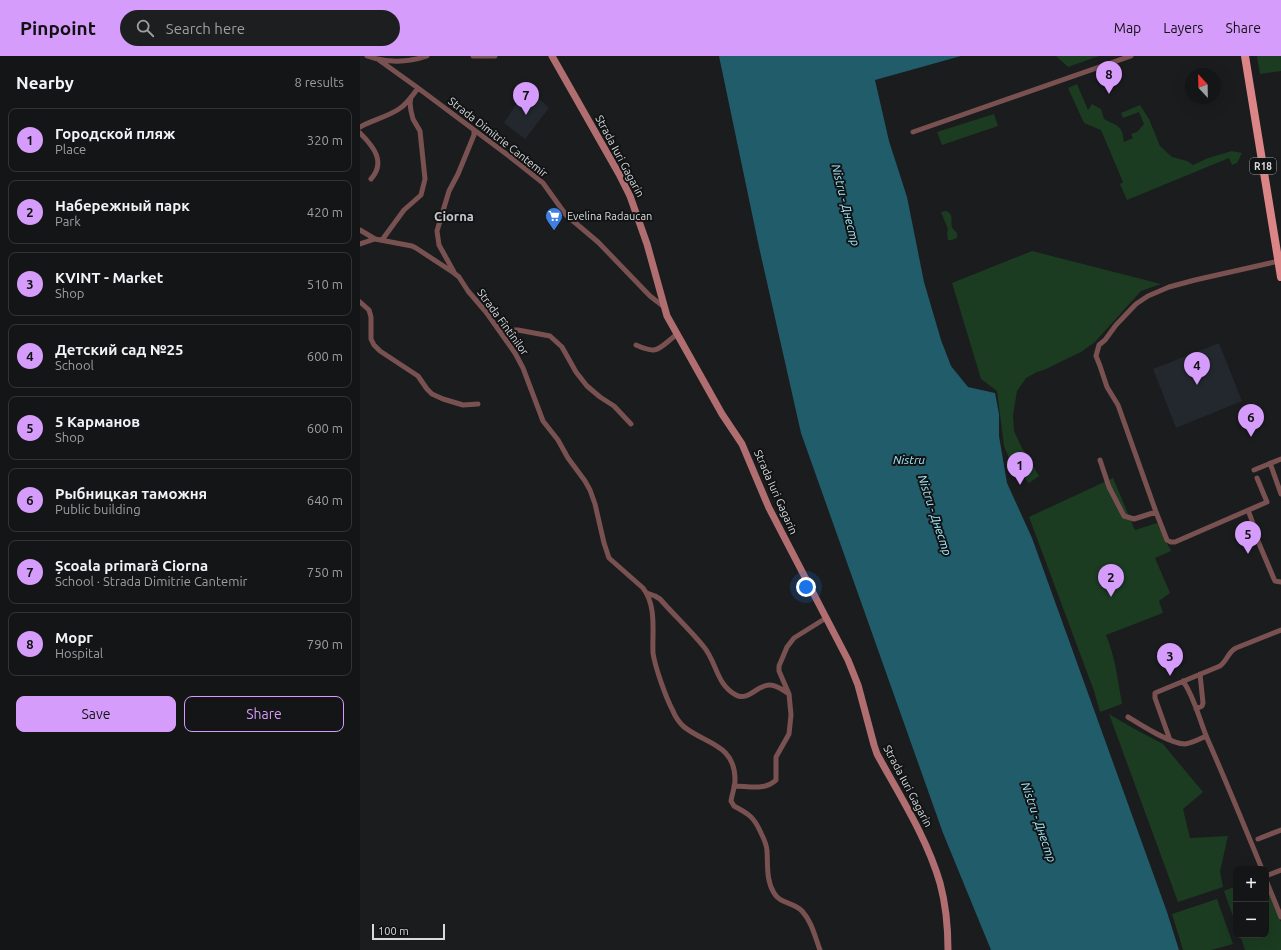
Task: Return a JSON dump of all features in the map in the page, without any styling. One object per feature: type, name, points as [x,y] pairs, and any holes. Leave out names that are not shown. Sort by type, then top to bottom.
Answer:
[{"type":"main road","name":"Strada Iuri Gagarin","points":[[552,56],[630,196],[647,244],[663,306],[676,335],[722,414],[742,444],[769,508],[845,653],[855,677],[877,754],[922,837],[936,870],[941,885],[946,917],[948,950]]},
{"type":"main road","name":"R18","points":[[1245,56],[1281,277]]},
{"type":"street","points":[[367,56],[379,60],[400,62],[427,56]]},
{"type":"street","points":[[473,56],[495,56]]},
{"type":"street","points":[[913,132],[1130,56]]},
{"type":"street","name":"Strada Dimitrie Cantemir","points":[[379,60],[543,183],[566,215],[598,242],[650,296],[663,306]]},
{"type":"street","points":[[360,127],[400,108],[418,88]]},
{"type":"street","points":[[382,240],[404,210],[421,195],[425,179],[420,131],[410,111],[411,97]]},
{"type":"street","points":[[454,273],[439,245],[437,231],[445,201],[458,174],[474,131]]},
{"type":"street","points":[[360,133],[373,149],[378,160],[378,169],[371,179]]},
{"type":"street","name":"Strada Fîntînilor","points":[[360,230],[375,239],[412,246],[454,273],[499,330],[523,368],[543,421],[558,440],[568,458],[585,481],[593,497],[606,552],[609,558],[647,593],[660,599],[695,637],[709,654],[722,683],[736,695],[745,696],[762,686],[770,685],[783,689],[789,694]]},
{"type":"street","name":"Strada Fîntînilor","points":[[360,244],[375,239]]},
{"type":"street","points":[[1257,478],[1267,502],[1175,542],[1168,540],[1156,512],[1118,405],[1107,387],[1096,356],[1099,345],[1105,340],[1116,325],[1136,304],[1148,296],[1169,287],[1195,280],[1279,261]]},
{"type":"street","points":[[360,302],[369,310],[371,317],[371,340],[380,351],[418,376],[427,390],[432,394],[463,406],[478,404]]},
{"type":"street","points":[[499,330],[518,330],[550,336],[562,347],[584,383],[600,397],[614,406],[631,424]]},
{"type":"street","points":[[636,345],[647,350],[655,351],[676,335]]},
{"type":"street","points":[[1254,470],[1281,459]]},
{"type":"street","points":[[1100,460],[1109,487],[1124,516],[1134,519],[1156,512]]},
{"type":"street","points":[[1270,463],[1281,494]]},
{"type":"street","points":[[1248,510],[1255,529],[1255,534],[1274,579],[1281,582]]},
{"type":"street","points":[[647,593],[653,619],[654,660],[672,709],[684,726],[695,734],[719,746],[726,753],[733,768],[734,786],[731,801],[732,804],[751,816],[758,825],[767,848],[767,867],[769,880],[774,894],[780,900],[795,906],[802,911],[812,927],[820,950]]},
{"type":"street","points":[[734,786],[766,786],[772,784],[776,780],[776,757],[789,734],[791,715],[789,694],[779,669],[790,642],[798,634],[826,618]]},
{"type":"street","points":[[1170,740],[1154,695],[1157,692],[1223,664],[1231,651],[1236,648],[1281,630]]},
{"type":"street","points":[[1196,708],[1202,706],[1204,703],[1200,674]]},
{"type":"street","points":[[1184,681],[1261,866]]},
{"type":"street","points":[[1128,717],[1170,740],[1185,744],[1206,736]]},
{"type":"street","points":[[1258,839],[1281,830]]},
{"type":"street","points":[[1269,875],[1281,870]]},
{"type":"street","points":[[1269,887],[1281,917]]},
{"type":"shaded area","points":[[527,87],[549,108],[525,139],[504,123]]},
{"type":"shaded area","points":[[1219,343],[1242,401],[1176,428],[1153,369]]},
{"type":"green space","points":[[1056,56],[1099,56],[1068,67]]},
{"type":"green space","points":[[1257,56],[1281,56],[1281,71],[1260,74]]},
{"type":"green space","points":[[1077,84],[1088,110],[1092,104],[1101,109],[1104,119],[1121,129],[1124,142],[1133,138],[1131,134],[1137,132],[1144,124],[1139,112],[1123,118],[1121,113],[1140,105],[1149,119],[1160,146],[1172,157],[1187,161],[1193,165],[1208,158],[1232,151],[1242,153],[1237,163],[1232,165],[1229,158],[1127,200],[1120,184],[1123,182],[1101,130],[1084,123],[1068,88]]},
{"type":"green space","points":[[994,114],[998,126],[942,145],[937,132]]},
{"type":"green space","points":[[946,211],[952,218],[952,227],[957,233],[957,238],[952,240],[948,240],[948,229],[941,212]]},
{"type":"green space","points":[[1032,251],[1161,284],[1141,291],[1095,342],[1081,352],[1026,378],[1017,391],[1013,415],[1014,431],[1022,448],[1039,476],[1029,483],[1011,463],[1004,446],[997,391],[981,379],[952,283]]},
{"type":"green space","points":[[1113,478],[1135,530],[1157,523],[1171,551],[1155,558],[1170,593],[1159,601],[1163,613],[1106,635],[1114,660],[1122,704],[1100,712],[1094,691],[1029,517]]},
{"type":"green space","points":[[1109,714],[1163,744],[1203,792],[1183,809],[1190,838],[1228,836],[1220,871],[1223,887],[1178,902]]},
{"type":"green space","points":[[1233,887],[1233,916],[1224,891]]},
{"type":"green space","points":[[1269,892],[1281,922],[1281,950],[1245,950],[1241,938],[1269,938]]},
{"type":"green space","points":[[1217,899],[1233,944],[1211,950],[1183,950],[1172,914]]},
{"type":"water","name":"Nistru","points":[[719,56],[961,56],[875,80],[889,141],[907,197],[924,282],[941,340],[951,366],[968,387],[995,393],[999,414],[999,436],[1007,483],[1032,538],[1167,912],[1179,950],[991,950],[943,833],[801,433],[759,247]]},
{"type":"place","name":"Морг","points":[[1109,94]]},
{"type":"place","name":"Școala primară Ciorna","points":[[526,115]]},
{"type":"place","name":"Evelina Radaucan","points":[[554,231]]},
{"type":"place","name":"Детский сад №25","points":[[1197,385]]},
{"type":"place","name":"Рыбницкая таможня","points":[[1251,437]]},
{"type":"place","name":"Городской пляж","points":[[1020,485]]},
{"type":"place","name":"5 Карманов","points":[[1248,554]]},
{"type":"place","name":"Набережный парк","points":[[1111,597]]},
{"type":"place","name":"KVINT - Market","points":[[1170,676]]},
{"type":"district","name":"Ciorna","points":[[454,216]]},
{"type":"water label","name":"Nistru - Днестр","points":[[846,205]]},
{"type":"water label","name":"Nistru - Днестр","points":[[935,515]]},
{"type":"water label","name":"Nistru - Днестр","points":[[1039,822]]}]
